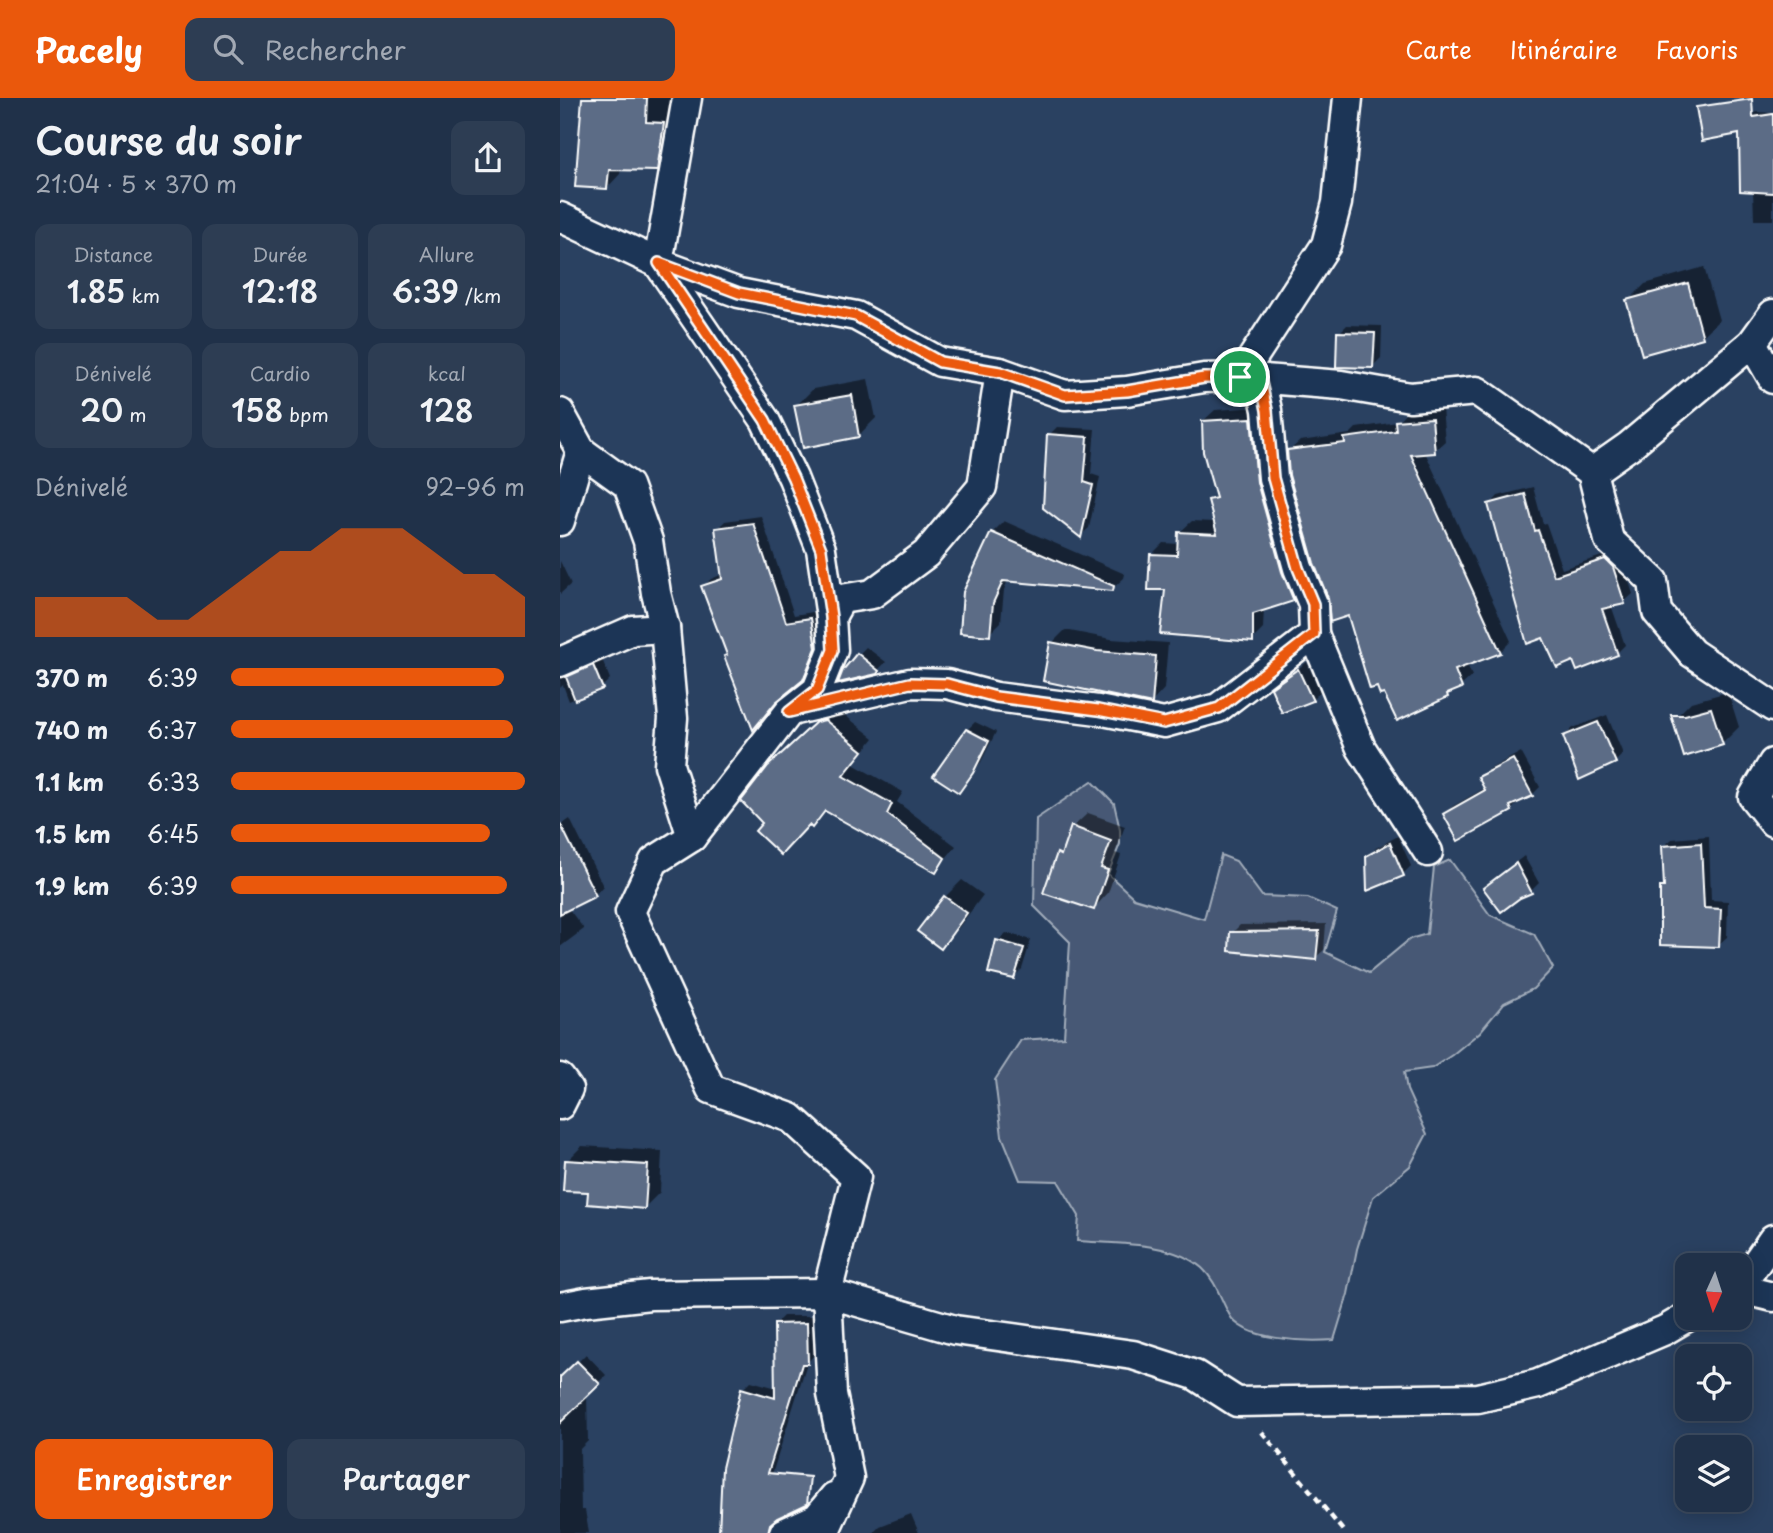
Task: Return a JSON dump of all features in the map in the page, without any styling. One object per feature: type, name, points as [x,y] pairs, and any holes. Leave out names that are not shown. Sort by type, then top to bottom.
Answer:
[{"type":"street","points":[[687,98],[659,263],[765,420],[787,466],[821,549],[833,650],[817,690],[789,712],[692,837],[654,861],[630,912],[711,1089],[791,1118],[856,1177],[827,1293],[832,1394],[849,1478],[824,1533]]},
{"type":"street","points":[[1250,377],[1326,245],[1337,203],[1348,98]]},
{"type":"street","points":[[560,217],[659,263],[739,293],[856,316],[940,362],[1000,372],[1065,395],[1127,391],[1204,378],[1250,377],[1341,385],[1410,397],[1477,391],[1592,472],[1609,540],[1653,581],[1657,612],[1692,653],[1773,707]]},
{"type":"street","points":[[1592,472],[1629,446],[1752,343],[1773,314]]},
{"type":"street","points":[[1752,343],[1773,379]]},
{"type":"street","points":[[831,617],[841,599],[872,594],[926,554],[982,487],[1000,372]]},
{"type":"street","points":[[1250,377],[1267,410],[1273,478],[1298,568],[1313,604],[1314,634],[1361,748],[1428,852]]},
{"type":"street","points":[[560,412],[581,451],[628,485],[648,541],[656,593],[666,628],[673,718],[669,765],[692,837]]},
{"type":"street","points":[[560,521],[581,451]]},
{"type":"street","points":[[560,662],[634,631],[666,628]]},
{"type":"street","points":[[789,712],[910,683],[947,684],[996,697],[1098,710],[1164,723],[1219,708],[1314,634]]},
{"type":"street","points":[[1773,763],[1753,797],[1773,822]]},
{"type":"street","points":[[560,1078],[568,1089],[560,1105]]},
{"type":"street","points":[[1752,1270],[1773,1239]]},
{"type":"street","points":[[1752,1291],[1773,1297]]},
{"type":"street","points":[[560,1307],[586,1301],[650,1296],[827,1293],[956,1330],[1133,1355],[1195,1375],[1237,1402],[1478,1398],[1538,1384],[1675,1324]]},
{"type":"street","points":[[783,1533],[817,1518],[849,1478]]},
{"type":"path","points":[[1237,1402],[1345,1533]]},
{"type":"shaded area","points":[[1092,781],[1114,803],[1120,830],[1120,844],[1108,874],[1134,898],[1204,919],[1221,855],[1236,861],[1262,896],[1308,898],[1337,911],[1325,952],[1369,973],[1410,939],[1427,934],[1434,867],[1450,860],[1490,915],[1534,934],[1553,968],[1533,989],[1504,1003],[1480,1032],[1452,1055],[1432,1068],[1404,1072],[1407,1090],[1427,1134],[1410,1166],[1373,1197],[1334,1340],[1277,1338],[1247,1330],[1229,1314],[1207,1273],[1189,1259],[1159,1248],[1077,1241],[1079,1216],[1058,1181],[1020,1180],[1002,1136],[995,1080],[1021,1040],[1064,1037],[1070,942],[1034,906],[1036,819]]},
{"type":"building","points":[[582,98],[647,98],[646,122],[664,123],[657,171],[609,170],[607,189],[575,187]]},
{"type":"building","points":[[1752,99],[1753,117],[1773,114],[1773,193],[1740,191],[1739,134],[1702,141],[1696,107]]},
{"type":"building","points":[[1688,283],[1703,338],[1642,355],[1626,300]]},
{"type":"building","points":[[1337,332],[1375,333],[1373,368],[1336,367]]},
{"type":"building","points":[[852,395],[859,437],[803,448],[794,405]]},
{"type":"building","points":[[1251,418],[1257,482],[1282,572],[1294,601],[1253,614],[1253,642],[1160,634],[1165,590],[1148,590],[1150,554],[1177,555],[1178,532],[1217,534],[1208,500],[1216,498],[1203,452],[1202,421]]},
{"type":"building","points":[[1432,418],[1435,453],[1411,455],[1501,653],[1455,670],[1462,688],[1397,721],[1384,694],[1380,695],[1377,687],[1370,689],[1348,616],[1330,622],[1328,598],[1314,563],[1289,475],[1287,450],[1345,443],[1344,438],[1396,431],[1395,421]]},
{"type":"building","points":[[1047,434],[1088,437],[1084,482],[1093,485],[1081,538],[1043,508]]},
{"type":"building","points":[[1525,494],[1535,531],[1538,530],[1554,576],[1605,559],[1613,567],[1625,604],[1602,609],[1618,655],[1577,671],[1573,661],[1557,668],[1543,638],[1527,644],[1488,504]]},
{"type":"building","points":[[753,523],[786,622],[811,618],[816,648],[803,680],[776,702],[753,730],[724,656],[727,655],[701,586],[722,579],[715,528]]},
{"type":"building","points":[[991,532],[1114,586],[1113,591],[1003,581],[993,603],[990,636],[960,633],[963,592]]},
{"type":"building","points":[[1050,642],[1097,651],[1156,656],[1152,704],[1043,681]]},
{"type":"building","points":[[857,653],[879,671],[877,674],[838,683],[843,670]]},
{"type":"building","points":[[593,665],[603,689],[575,700],[566,677]]},
{"type":"building","points":[[1298,669],[1313,701],[1282,713],[1271,688]]},
{"type":"building","points":[[1711,708],[1723,745],[1684,757],[1671,715],[1685,715]]},
{"type":"building","points":[[825,720],[863,751],[843,776],[892,804],[887,814],[945,858],[936,873],[825,811],[812,828],[809,825],[781,855],[755,831],[762,823],[741,801],[768,766],[816,722]]},
{"type":"building","points":[[1598,722],[1616,763],[1579,780],[1563,736]]},
{"type":"building","points":[[966,729],[989,741],[973,773],[959,793],[933,776]]},
{"type":"building","points":[[1513,759],[1533,796],[1510,806],[1512,811],[1458,841],[1443,814],[1485,790],[1478,777]]},
{"type":"building","points":[[560,823],[596,896],[560,914]]},
{"type":"building","points":[[1071,826],[1111,841],[1101,868],[1108,870],[1094,910],[1043,893],[1057,853],[1061,855]]},
{"type":"building","points":[[1390,843],[1404,876],[1367,891],[1366,856]]},
{"type":"building","points":[[1701,843],[1704,908],[1721,909],[1719,947],[1660,945],[1660,887],[1664,887],[1662,846]]},
{"type":"building","points":[[1516,863],[1532,893],[1501,912],[1483,888]]},
{"type":"building","points":[[944,896],[967,913],[941,949],[917,931]]},
{"type":"building","points":[[1319,931],[1316,960],[1229,951],[1230,932]]},
{"type":"building","points":[[996,940],[1024,948],[1014,979],[988,973]]},
{"type":"building","points":[[565,1160],[648,1165],[645,1209],[587,1204],[588,1192],[563,1191]]},
{"type":"building","points":[[807,1323],[808,1364],[802,1364],[768,1473],[810,1477],[807,1504],[777,1518],[770,1524],[768,1533],[719,1533],[722,1468],[741,1388],[775,1398],[774,1324]]},
{"type":"building","points":[[577,1361],[600,1384],[560,1423],[560,1377]]},
{"type":"route","points":[[659,263],[739,293],[856,316],[940,362],[1000,372],[1065,395],[1127,391],[1204,378],[1240,377],[1260,378],[1267,410],[1273,478],[1298,568],[1313,604],[1314,634],[1219,708],[1164,723],[1098,710],[996,697],[947,684],[910,683],[789,712],[817,690],[833,650],[821,549],[793,478],[765,420],[659,263]]}]
